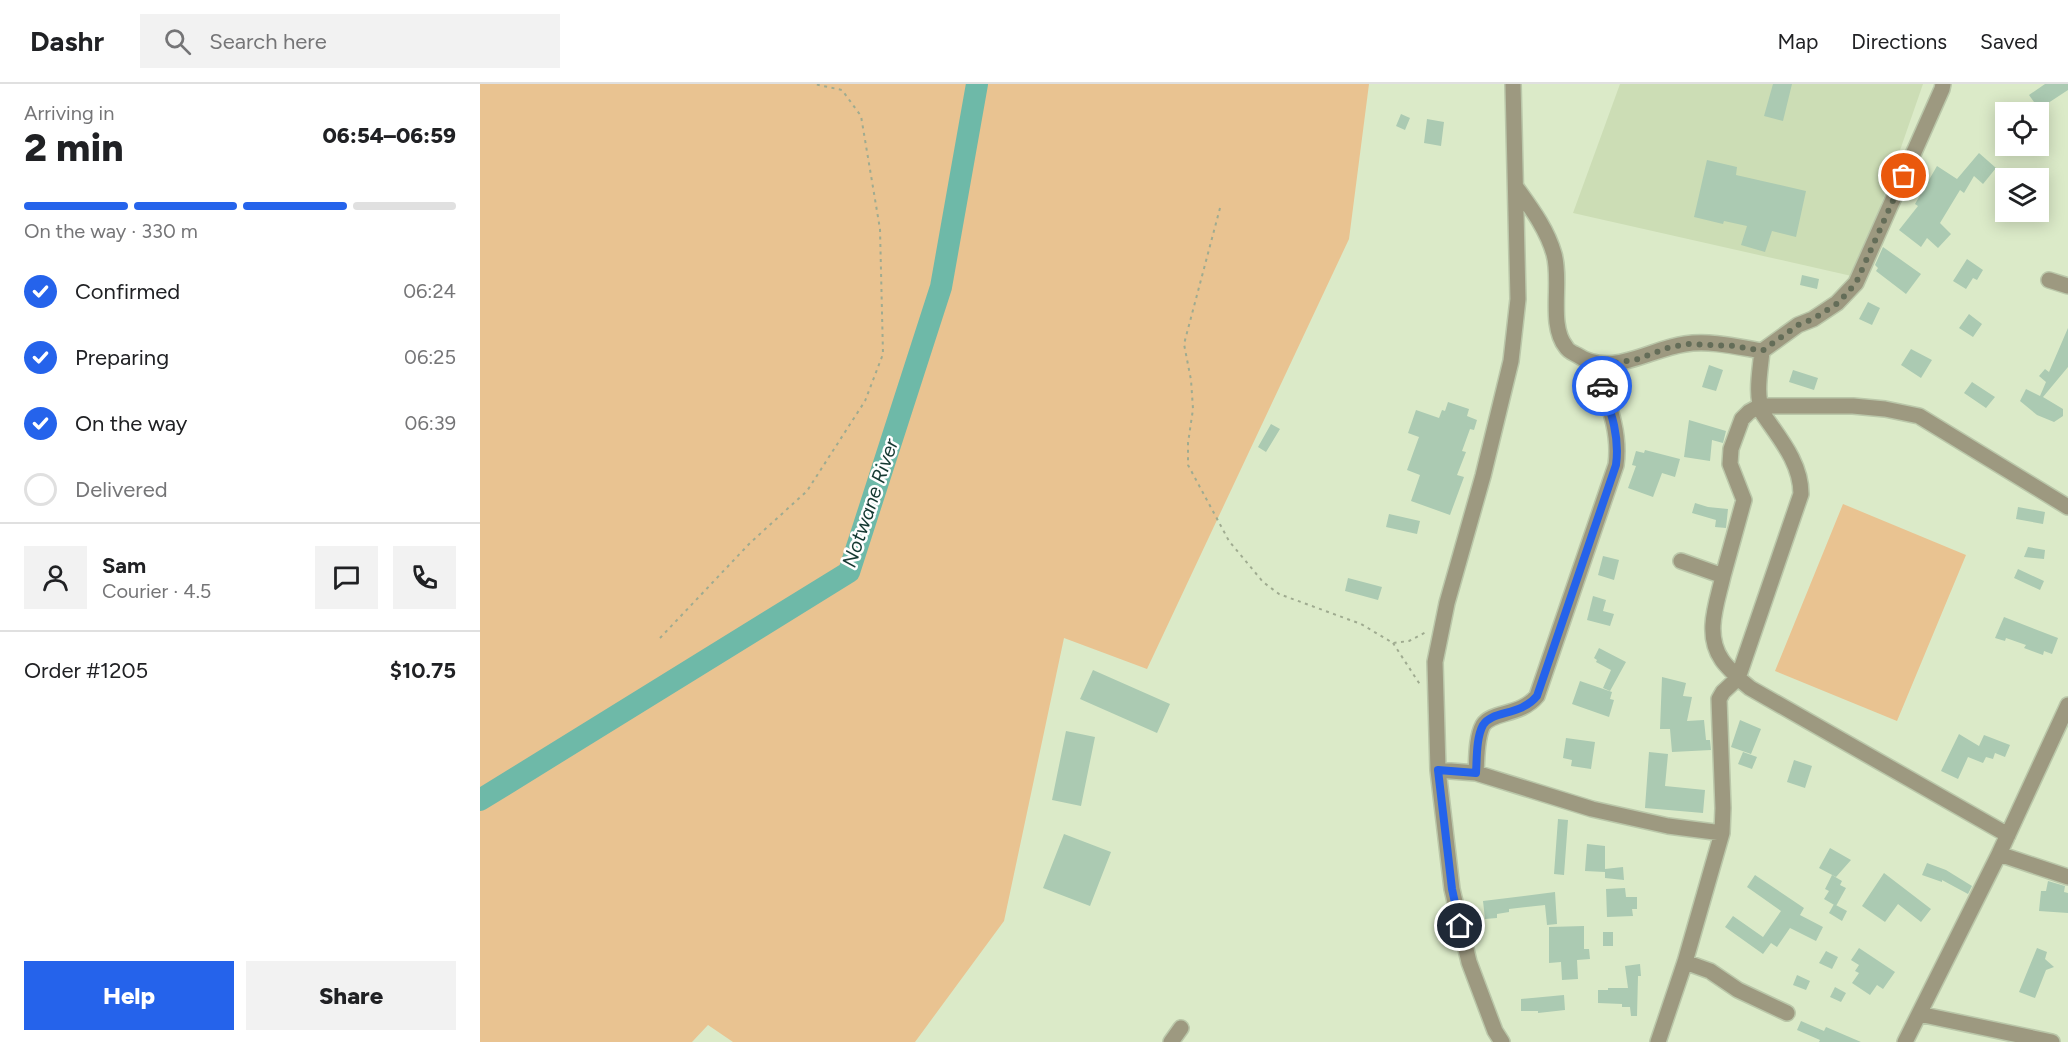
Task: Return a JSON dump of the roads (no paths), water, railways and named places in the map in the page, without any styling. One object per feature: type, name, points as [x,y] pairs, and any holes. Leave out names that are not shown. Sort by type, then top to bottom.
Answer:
[{"type":"street","points":[[1502,1042],[1495,1031],[1469,962],[1452,889],[1438,770],[1435,662],[1444,618],[1511,362],[1518,299],[1513,84]]},
{"type":"street","points":[[1516,187],[1537,216],[1555,255],[1558,289],[1557,326],[1559,337],[1566,349],[1595,365],[1635,360],[1670,347],[1688,344],[1735,346],[1762,351],[1798,325],[1813,319],[1838,303],[1856,283],[1943,84]]},
{"type":"street","points":[[2049,280],[2068,286]]},
{"type":"street","points":[[1658,1042],[1685,962],[1722,833],[1719,699],[1738,678],[1802,494],[1802,481],[1795,462],[1760,406],[1758,395],[1762,351]]},
{"type":"street","points":[[1476,773],[1479,737],[1483,726],[1494,717],[1527,707],[1537,696],[1616,465],[1618,451],[1616,434],[1595,365]]},
{"type":"street","points":[[2008,835],[1750,688],[1721,659],[1713,639],[1713,622],[1744,500],[1730,464],[1731,449],[1742,419],[1760,406],[1853,406],[1885,409],[1919,416],[2068,507]]},
{"type":"street","points":[[1681,561],[1723,576]]},
{"type":"street","points":[[1905,1042],[1999,854],[2068,705]]},
{"type":"street","points":[[1438,770],[1476,773],[1592,809],[1668,826],[1722,833]]},
{"type":"street","points":[[1999,854],[2068,877]]},
{"type":"street","points":[[1685,962],[1710,971],[1738,990],[1787,1013]]},
{"type":"street","points":[[1919,1014],[2052,1042]]},
{"type":"street","points":[[1171,1042],[1181,1028]]},
{"type":"waterway","name":"Notwane River","points":[[480,800],[849,572],[941,287],[977,84]]}]
